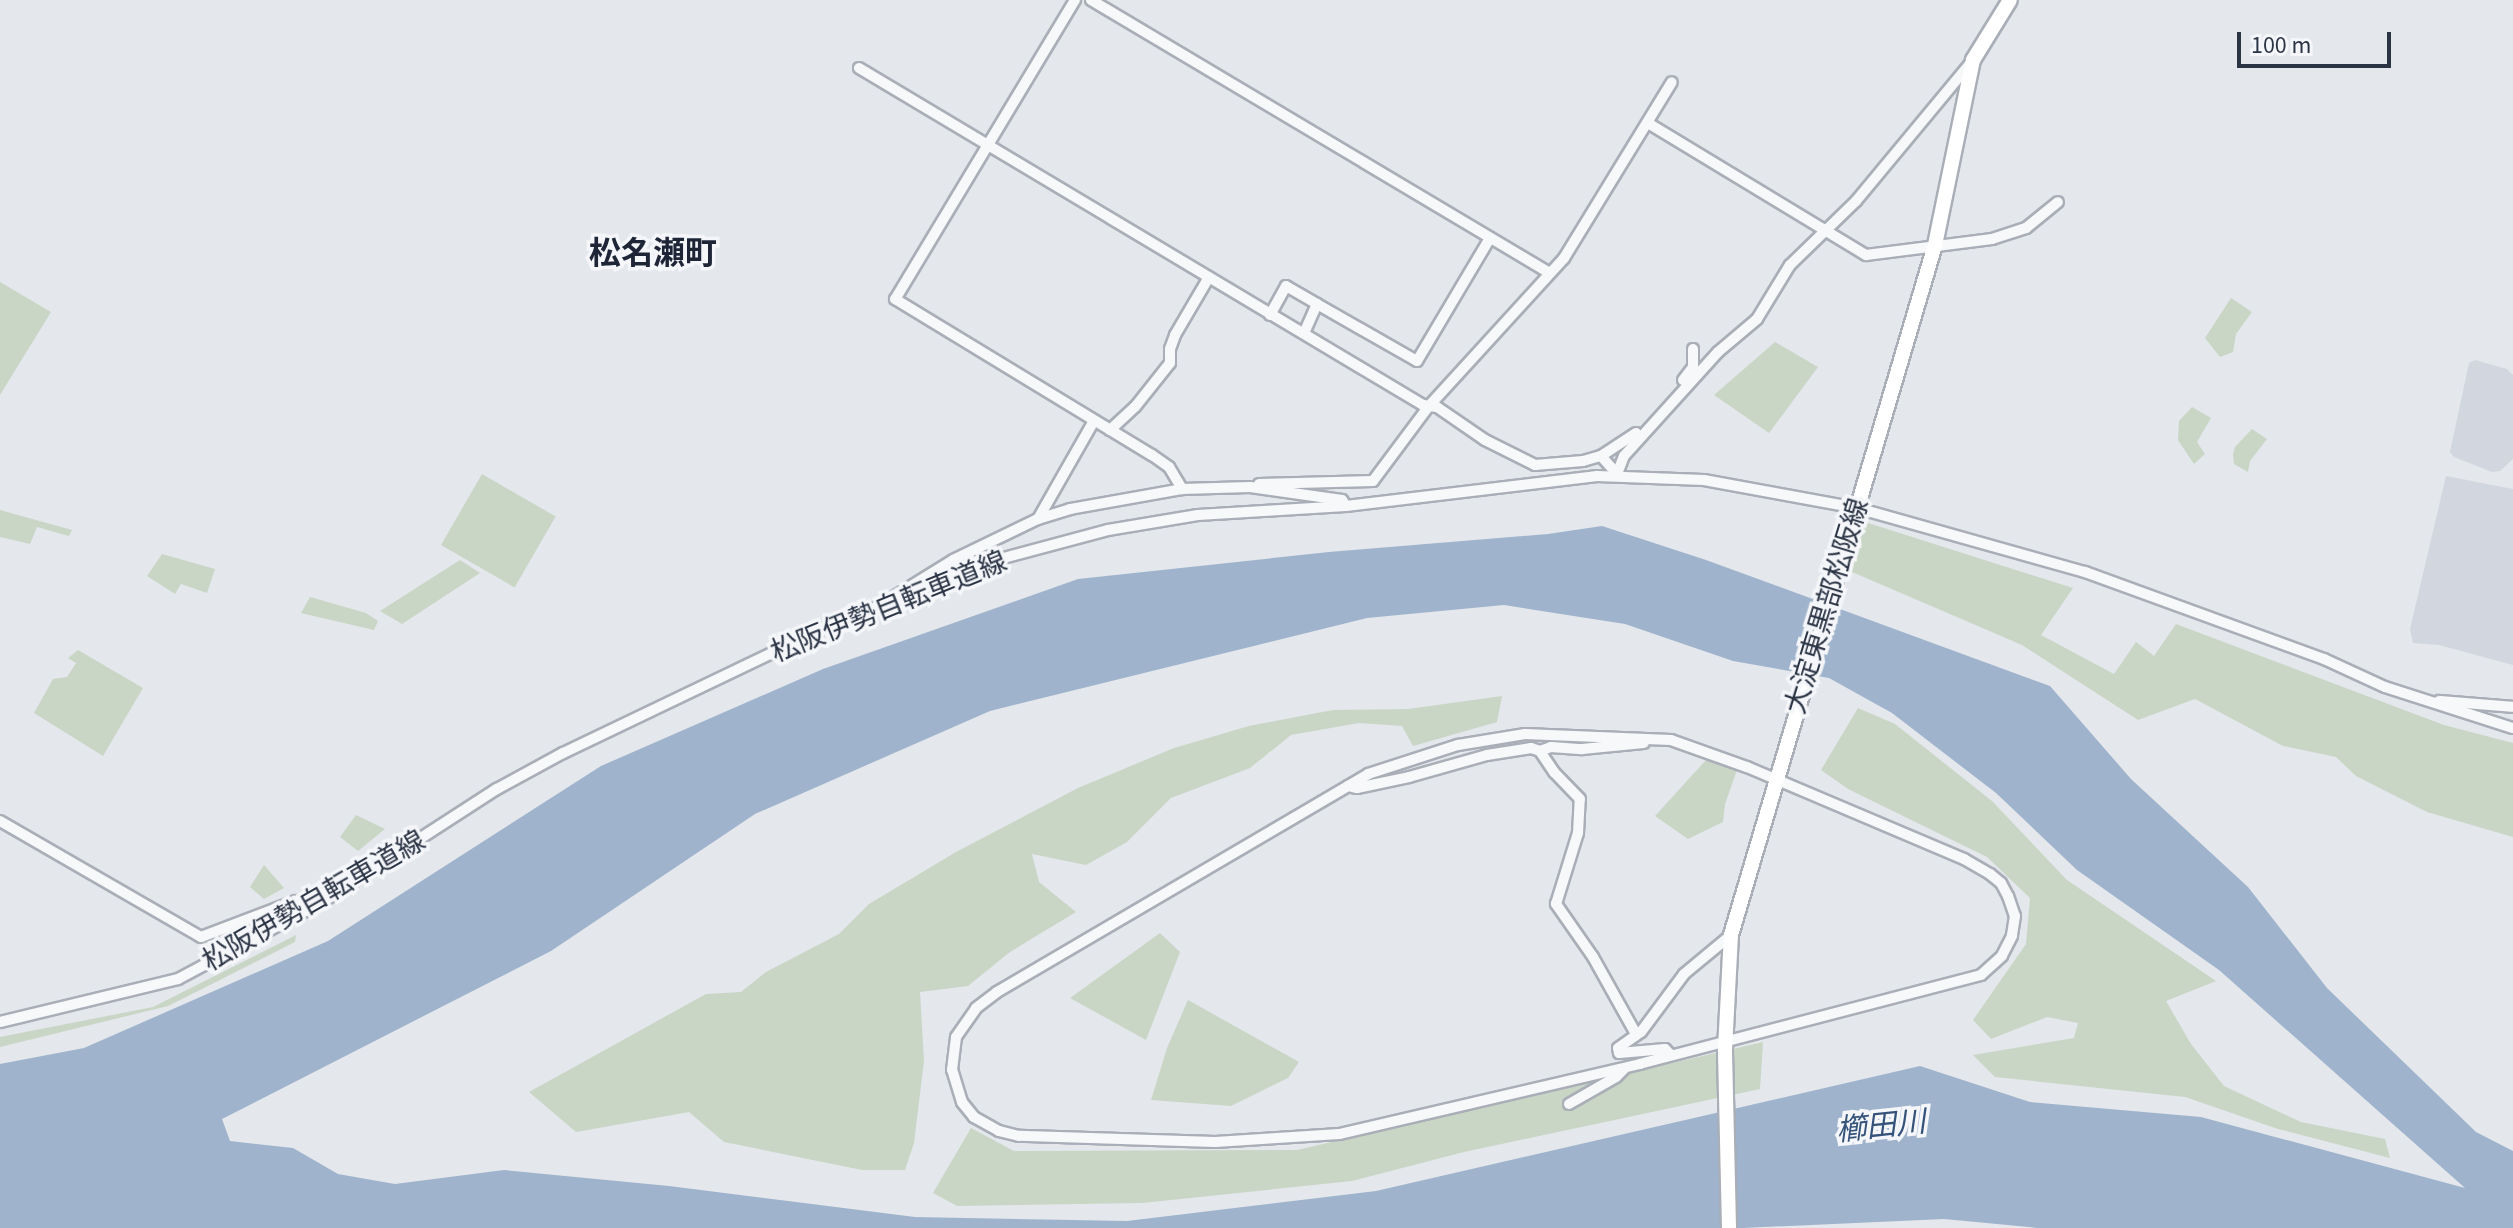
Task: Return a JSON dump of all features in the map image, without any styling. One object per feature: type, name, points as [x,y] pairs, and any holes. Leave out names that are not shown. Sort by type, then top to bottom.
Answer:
[{"type":"main road","name":"大淀東黒部松阪線","points":[[1729,1228],[1726,1044],[1731,935],[1935,245],[1973,60],[2010,0]]},
{"type":"street","points":[[1075,0],[895,299],[1169,467],[1182,489]]},
{"type":"street","points":[[1091,0],[1548,272]]},
{"type":"street","points":[[1601,456],[1617,474],[1624,456],[1680,391],[1718,352],[1757,319],[1790,265],[1894,159],[1955,77],[1973,60]]},
{"type":"street","points":[[859,68],[1270,315],[1429,406],[1437,407],[1485,440],[1535,465],[1601,456],[1629,440],[1674,390],[1680,391]]},
{"type":"street","points":[[1250,487],[1256,484],[1373,481],[1429,406],[1564,258],[1582,234],[1672,82]]},
{"type":"street","points":[[1648,123],[1866,255],[1992,239],[2026,228],[2058,202]]},
{"type":"street","points":[[1270,315],[1286,286],[1417,361],[1490,238]]},
{"type":"street","points":[[1110,430],[1135,407],[1170,363],[1170,349],[1175,335],[1209,277]]},
{"type":"street","points":[[1304,333],[1317,304]]},
{"type":"street","points":[[1680,391],[1682,382],[1693,367],[1693,349]]},
{"type":"street","points":[[1038,519],[1094,421]]},
{"type":"street","name":"松阪伊勢自転車道線","points":[[0,1022],[178,979],[322,902],[497,789],[563,753],[813,633],[981,564],[1108,530],[1225,512],[1346,506],[1617,474],[1704,480],[1855,512],[2104,577],[2423,700]]},
{"type":"street","points":[[892,601],[899,591],[953,560],[1038,519],[1070,509],[1182,489],[1250,487],[1342,500],[1346,506]]},
{"type":"street","points":[[2423,700],[2513,707]]},
{"type":"street","points":[[2423,700],[2513,728]]},
{"type":"street","points":[[1525,734],[1657,739],[1694,746],[1777,776],[1964,859],[1990,874],[2001,883],[2015,916],[2012,936],[2002,956],[1981,975],[1726,1044],[1670,1054],[1339,1134],[1215,1142],[1019,1136],[999,1131],[974,1117],[955,1087],[952,1070],[956,1037],[976,1008],[997,992],[1368,774],[1458,745],[1525,734]]},
{"type":"street","points":[[1540,751],[1551,747],[1582,749],[1657,739]]},
{"type":"street","points":[[1348,786],[1357,788],[1409,777],[1487,755],[1531,748],[1540,751],[1554,772],[1580,799],[1578,833],[1556,904],[1593,957],[1636,1034]]},
{"type":"street","points":[[0,821],[201,937],[296,901],[322,902]]},
{"type":"street","points":[[1670,1054],[1665,1049],[1619,1053],[1618,1048],[1641,1032],[1684,974],[1731,935]]},
{"type":"street","points":[[1569,1104],[1616,1077],[1625,1067]]},
{"type":"shaded area","points":[[2475,360],[2507,369],[2513,375],[2513,459],[2500,471],[2492,472],[2454,457],[2450,452],[2469,363]]},
{"type":"shaded area","points":[[2446,476],[2513,489],[2513,665],[2439,645],[2413,643],[2410,629]]},
{"type":"green space","points":[[0,282],[51,312],[0,395]]},
{"type":"green space","points":[[2231,298],[2252,312],[2236,334],[2233,352],[2220,357],[2205,338]]},
{"type":"green space","points":[[1775,342],[1818,367],[1769,433],[1714,395]]},
{"type":"green space","points":[[2192,407],[2211,418],[2197,442],[2205,454],[2194,464],[2178,440],[2179,421]]},
{"type":"green space","points":[[2252,429],[2267,439],[2250,461],[2248,472],[2234,464],[2233,454],[2235,447]]},
{"type":"green space","points":[[482,474],[556,516],[515,588],[441,545]]},
{"type":"green space","points":[[0,510],[72,530],[69,536],[37,527],[30,544],[0,537]]},
{"type":"green space","points":[[1865,522],[2073,588],[2041,635],[2114,674],[2136,642],[2154,656],[2176,624],[2444,725],[2513,743],[2513,837],[2427,812],[2356,776],[2336,757],[2283,746],[2195,699],[2138,720],[2022,645],[1852,572]]},
{"type":"green space","points":[[162,554],[215,569],[207,593],[181,584],[175,594],[147,576]]},
{"type":"green space","points":[[460,560],[480,573],[402,624],[380,611]]},
{"type":"green space","points":[[310,597],[366,613],[378,621],[374,630],[301,613]]},
{"type":"green space","points":[[78,650],[143,688],[103,756],[34,713],[53,679],[67,677],[76,663],[68,658]]},
{"type":"green space","points":[[1502,696],[1497,722],[1413,746],[1402,726],[1359,723],[1291,735],[1250,768],[1171,798],[1127,842],[1086,865],[1032,854],[1039,882],[1076,912],[1010,952],[968,986],[920,992],[924,1061],[914,1143],[905,1170],[862,1170],[724,1142],[689,1112],[576,1132],[529,1092],[706,994],[741,992],[766,972],[839,934],[869,904],[956,852],[1078,788],[1174,748],[1249,726],[1333,710],[1408,709]]},
{"type":"green space","points":[[1858,708],[1895,724],[1992,801],[2067,880],[2216,981],[2166,1001],[2191,1044],[2224,1086],[2301,1122],[2385,1139],[2390,1158],[2278,1129],[2185,1097],[1995,1077],[1973,1055],[2074,1038],[2078,1023],[2047,1017],[1991,1039],[1973,1020],[2026,944],[2030,898],[1987,857],[1848,789],[1821,770]]},
{"type":"green space","points":[[1706,760],[1737,770],[1725,804],[1723,822],[1688,839],[1655,816]]},
{"type":"green space","points":[[356,815],[385,829],[358,851],[340,837]]},
{"type":"green space","points":[[264,865],[284,888],[264,899],[250,887]]},
{"type":"green space","points":[[1160,933],[1180,952],[1146,1040],[1070,998]]},
{"type":"green space","points":[[296,935],[295,942],[168,1006],[0,1047],[0,1037],[153,1007]]},
{"type":"green space","points":[[1188,1000],[1299,1062],[1288,1078],[1231,1106],[1151,1100],[1167,1048]]},
{"type":"green space","points":[[1763,1042],[1760,1089],[1464,1152],[1352,1181],[1142,1203],[957,1206],[933,1193],[971,1128],[1014,1151],[1297,1150]]},
{"type":"water","name":"櫛田川","points":[[1602,526],[1706,560],[2050,686],[2131,779],[2248,887],[2327,988],[2476,1132],[2513,1151],[2513,1228],[2038,1228],[1944,1219],[1743,1228],[0,1228],[0,1064],[84,1048],[328,941],[601,766],[823,669],[1078,579],[1329,552],[1548,534]],"holes":[[[1504,605],[1625,624],[1733,661],[1829,678],[1892,713],[1996,793],[2077,870],[2219,970],[2465,1188],[2201,1117],[2030,1102],[1920,1066],[1376,1191],[1127,1221],[915,1217],[669,1186],[504,1170],[395,1184],[338,1174],[293,1148],[230,1141],[222,1119],[551,951],[755,814],[990,711],[1367,618]]]},
{"type":"district","name":"松名瀬町","points":[[653,254]]}]
